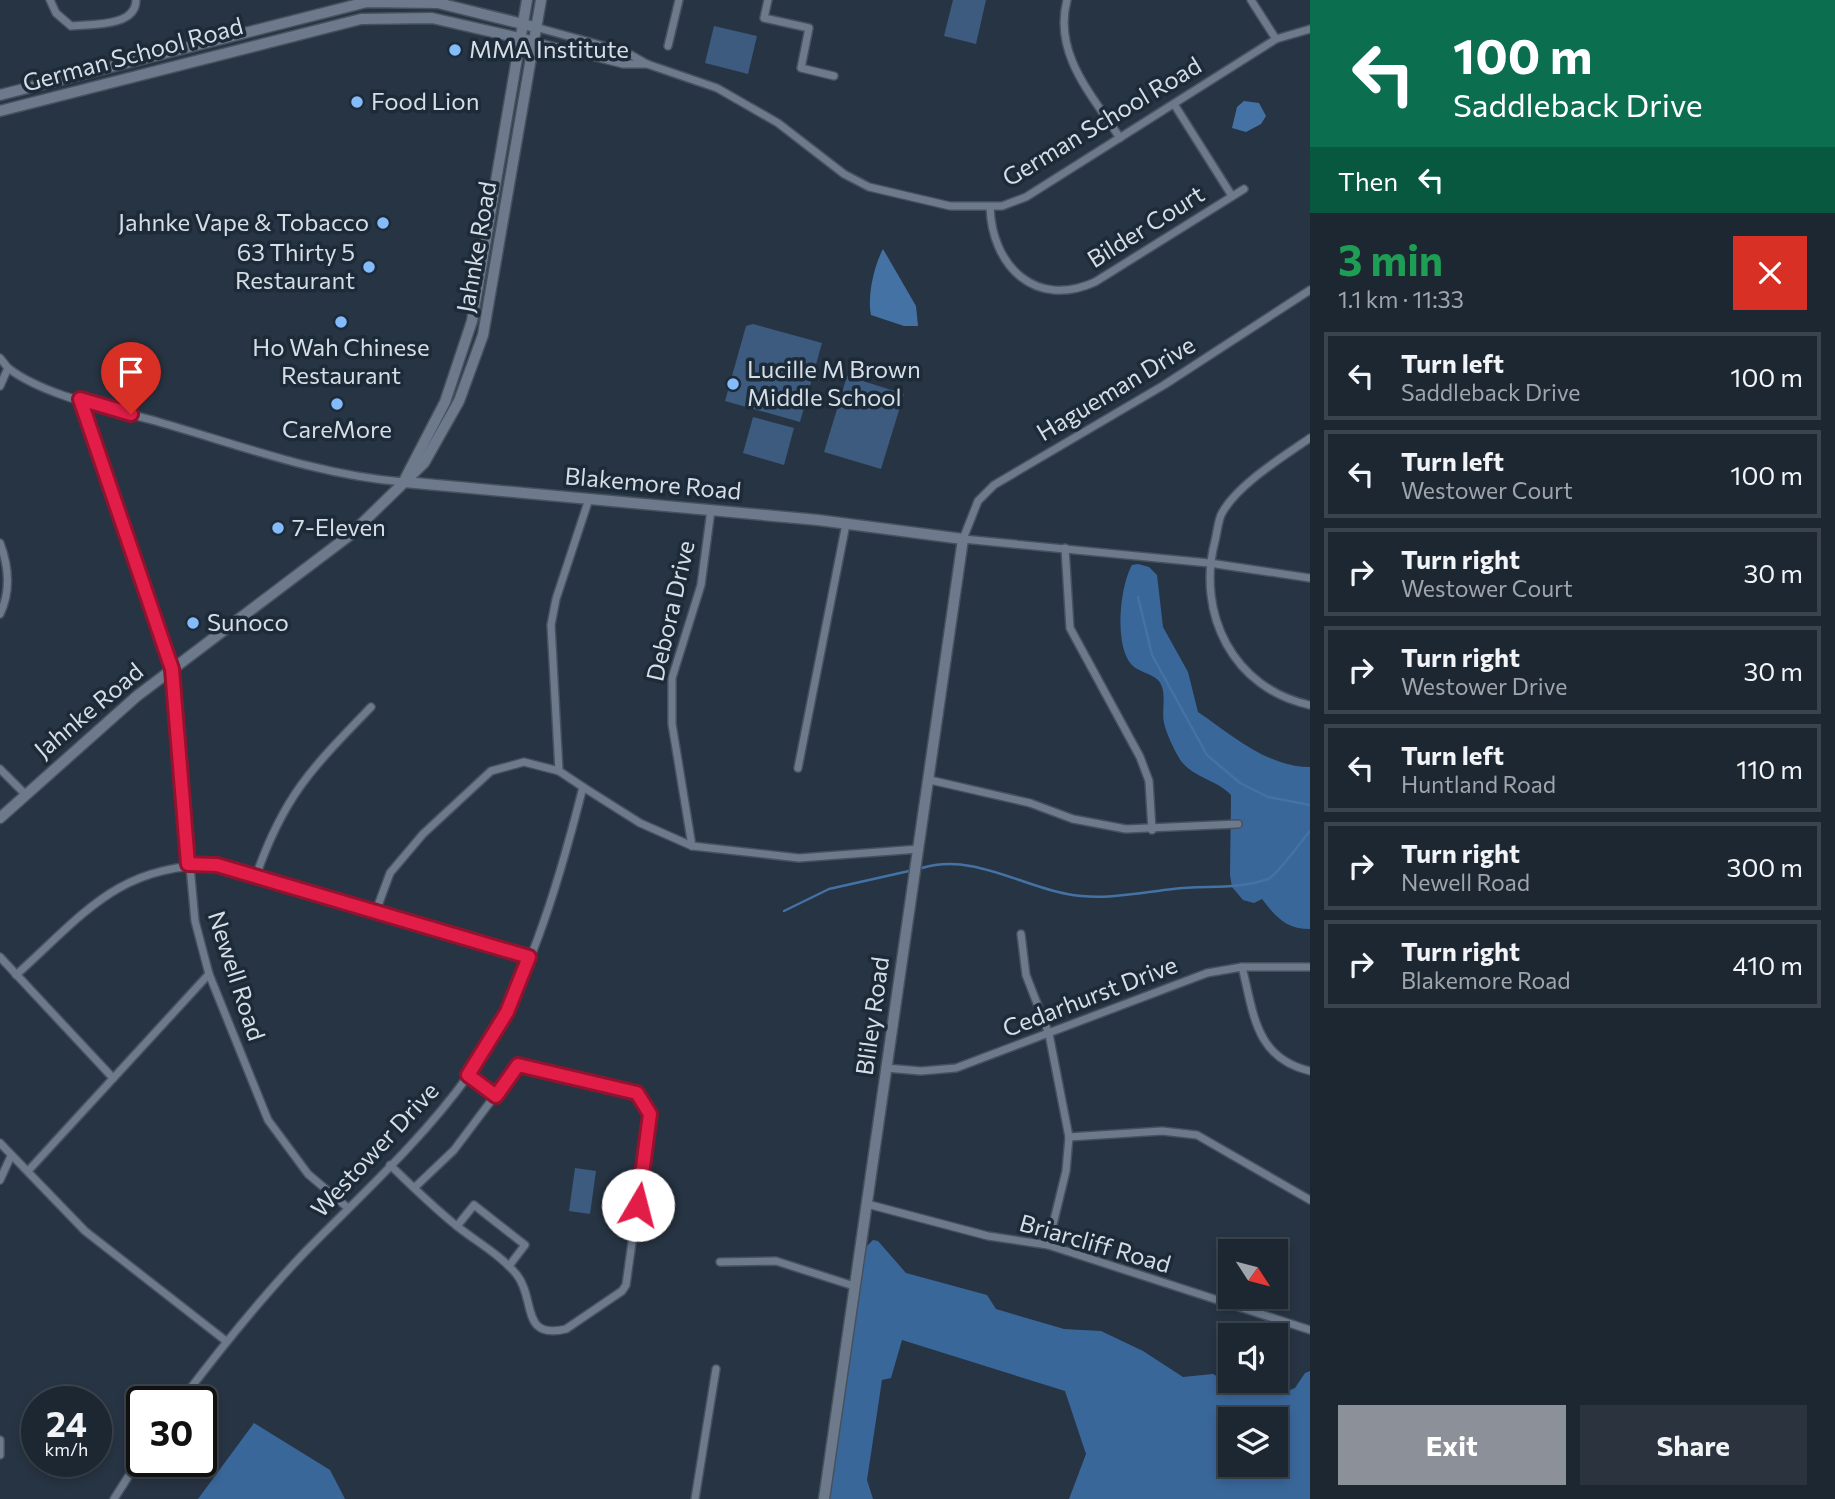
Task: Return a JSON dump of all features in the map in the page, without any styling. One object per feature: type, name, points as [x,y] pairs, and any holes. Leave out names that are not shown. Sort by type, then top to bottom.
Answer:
[{"type":"street","points":[[50,0],[56,13],[71,26],[107,23],[130,16],[136,9],[136,0]]},
{"type":"street","name":"Jahnke Road","points":[[404,482],[445,402],[468,335],[527,0]]},
{"type":"street","name":"Jahnke Road","points":[[0,818],[114,715],[351,535],[424,463],[446,427],[478,349],[495,269],[541,0]]},
{"type":"street","points":[[668,46],[679,0]]},
{"type":"street","points":[[768,0],[764,18],[809,28],[801,68],[834,76]]},
{"type":"street","points":[[1067,0],[1063,24],[1068,53],[1120,138]]},
{"type":"street","points":[[1251,0],[1276,39]]},
{"type":"street","name":"German School Road","points":[[0,95],[367,2],[438,3],[626,52],[647,64],[697,80],[778,123],[844,174],[869,187],[938,204],[990,207],[1010,204],[1026,197],[1276,39],[1310,29]]},
{"type":"street","name":"German School Road","points":[[0,111],[361,19],[432,18],[519,36],[623,64],[647,64]]},
{"type":"street","points":[[1174,104],[1232,196]]},
{"type":"street","name":"Bilder Court","points":[[990,207],[993,239],[1007,264],[1033,284],[1067,290],[1095,282],[1244,189]]},
{"type":"street","name":"Hagueman Drive","points":[[963,539],[978,501],[994,485],[1164,385],[1310,290]]},
{"type":"street","points":[[0,358],[8,368],[0,386]]},
{"type":"street","name":"Blakemore Road","points":[[8,368],[21,378],[80,399],[305,464],[404,482],[846,524],[963,539],[1209,563],[1310,578]]},
{"type":"street","name":"Newell Road","points":[[80,399],[172,669],[188,864],[195,921],[209,974],[268,1120],[308,1174],[348,1208]]},
{"type":"street","points":[[1310,438],[1244,488],[1221,514],[1209,563],[1208,587],[1212,614],[1233,656],[1262,683],[1295,702],[1310,705]]},
{"type":"street","points":[[559,771],[551,625],[556,599],[589,499]]},
{"type":"street","name":"Debora Drive","points":[[692,846],[671,724],[672,678],[701,584],[711,510]]},
{"type":"street","points":[[798,768],[846,524]]},
{"type":"street","name":"Bliley Road","points":[[824,1499],[963,539]]},
{"type":"street","points":[[0,543],[8,574],[7,598],[0,614]]},
{"type":"street","points":[[1065,548],[1070,628],[1140,757],[1149,781],[1152,830]]},
{"type":"street","points":[[256,876],[278,817],[302,781],[371,707]]},
{"type":"street","points":[[376,911],[390,873],[423,834],[491,771],[524,762],[559,771],[640,823],[692,846],[799,858],[919,849]]},
{"type":"street","points":[[0,769],[25,794]]},
{"type":"street","points":[[930,780],[1030,803],[1073,819],[1126,830],[1238,824]]},
{"type":"street","name":"Westower Drive","points":[[192,1386],[226,1341],[435,1118],[468,1075],[507,1012],[529,957],[565,858],[583,787]]},
{"type":"street","points":[[16,975],[110,890],[147,873],[188,864],[217,865],[529,957]]},
{"type":"street","points":[[1021,934],[1026,975],[1049,1034],[1069,1136],[1066,1171],[1048,1245]]},
{"type":"street","points":[[0,957],[113,1078]]},
{"type":"street","points":[[1242,967],[1261,1040],[1292,1067],[1310,1071]]},
{"type":"street","name":"Cedarhurst Drive","points":[[886,1068],[921,1071],[956,1068],[1207,973],[1242,967],[1310,967]]},
{"type":"street","points":[[28,1171],[209,974]]},
{"type":"street","points":[[390,1165],[414,1188],[457,1226],[509,1266],[522,1282],[532,1321],[543,1330],[556,1332],[566,1329],[622,1291],[626,1285],[650,1114],[643,1100],[629,1090],[583,1082],[518,1065],[454,1150],[414,1188]]},
{"type":"street","points":[[468,1075],[496,1096]]},
{"type":"street","points":[[1069,1136],[1162,1131],[1197,1135],[1310,1200]]},
{"type":"street","points":[[0,1143],[85,1231],[142,1279],[226,1341]]},
{"type":"street","points":[[0,1180],[11,1156]]},
{"type":"street","name":"Briarcliff Road","points":[[867,1204],[988,1236],[1048,1245],[1310,1330]]},
{"type":"street","points":[[457,1226],[474,1205],[485,1213],[525,1245],[509,1266]]},
{"type":"street","points":[[720,1262],[776,1261],[854,1286]]},
{"type":"street","points":[[695,1499],[716,1369]]},
{"type":"street","points":[[0,1440],[0,1455]]},
{"type":"street","points":[[114,1499],[128,1477]]},
{"type":"shaded area","points":[[953,0],[986,0],[976,44],[944,36]]},
{"type":"shaded area","points":[[714,26],[757,36],[748,74],[705,63]]},
{"type":"shaded area","points":[[1244,101],[1259,103],[1266,116],[1261,124],[1246,132],[1232,128],[1237,107]]},
{"type":"shaded area","points":[[883,249],[916,306],[918,326],[904,326],[871,315],[872,281]]},
{"type":"shaded area","points":[[753,324],[822,343],[800,422],[725,401],[746,326]]},
{"type":"shaded area","points":[[847,376],[904,394],[881,469],[824,452]]},
{"type":"shaded area","points":[[753,417],[794,428],[784,465],[743,453]]},
{"type":"shaded area","points":[[1132,565],[1149,567],[1157,575],[1163,627],[1188,672],[1198,712],[1265,756],[1294,766],[1310,767],[1310,929],[1288,924],[1262,899],[1254,903],[1243,900],[1232,887],[1231,795],[1184,765],[1164,723],[1164,695],[1161,684],[1131,664],[1122,643],[1124,587]]},
{"type":"shaded area","points":[[575,1168],[596,1171],[590,1214],[569,1211]]},
{"type":"shaded area","points":[[873,1240],[878,1241],[906,1273],[987,1295],[996,1309],[1064,1329],[1101,1331],[1143,1351],[1183,1377],[1213,1374],[1218,1377],[1218,1393],[1288,1393],[1288,1390],[1295,1388],[1305,1373],[1310,1371],[1310,1499],[1069,1499],[1086,1454],[1065,1391],[902,1340],[891,1378],[882,1380],[867,1480],[873,1499],[827,1499],[865,1248]]},
{"type":"shaded area","points":[[254,1423],[330,1470],[345,1499],[198,1499],[214,1477],[217,1477],[217,1473]]},
{"type":"waterway","points":[[1138,597],[1152,655],[1207,755],[1240,783],[1268,797],[1310,805]]},
{"type":"waterway","points":[[922,868],[941,864],[977,867],[1049,890],[1093,897],[1233,886],[1268,879],[1310,831]]},
{"type":"waterway","points":[[784,911],[829,889],[909,871]]},
{"type":"place","name":"MMA Institute","points":[[455,50]]},
{"type":"place","name":"Food Lion","points":[[357,102]]},
{"type":"place","name":"Jahnke Vape & Tobacco","points":[[383,223]]},
{"type":"place","name":"63 Thirty 5 Restaurant","points":[[369,267]]},
{"type":"place","name":"Ho Wah Chinese Restaurant","points":[[341,322]]},
{"type":"place","name":"Lucille M Brown Middle School","points":[[733,384]]},
{"type":"place","name":"CareMore","points":[[337,404]]},
{"type":"place","name":"7-Eleven","points":[[278,528]]},
{"type":"place","name":"Sunoco","points":[[193,623]]},
{"type":"route","points":[[131,414],[80,399],[172,669],[188,864],[217,865],[529,957],[507,1012],[468,1075],[496,1096],[518,1065],[637,1093],[650,1114],[638,1205]]}]
